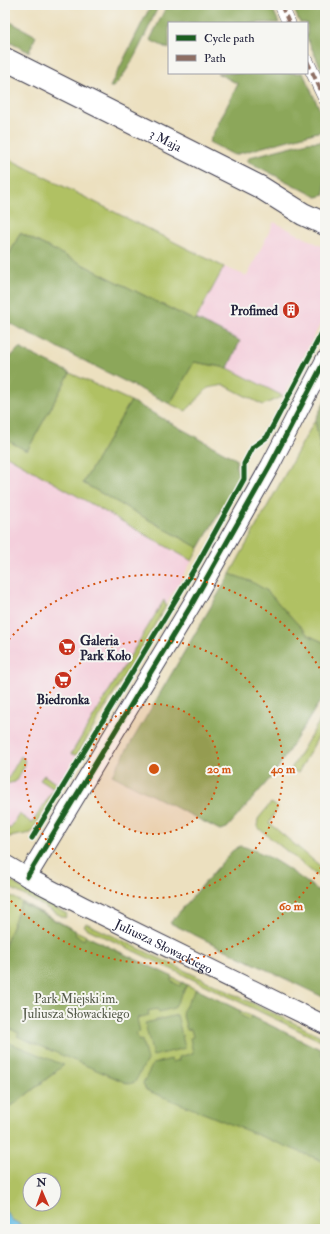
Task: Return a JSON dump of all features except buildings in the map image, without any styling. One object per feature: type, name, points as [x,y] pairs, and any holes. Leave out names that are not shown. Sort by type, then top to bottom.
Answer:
[{"type":"street","points":[[281,5],[289,22]]},
{"type":"street","name":"3 Maja","points":[[5,59],[260,187],[304,214],[325,224]]},
{"type":"street","points":[[308,63],[325,99]]},
{"type":"street","points":[[27,878],[192,604],[270,466],[325,360]]},
{"type":"street","name":"Juliusza Słowackiego","points":[[5,864],[27,878],[325,1025]]},
{"type":"shaded area","points":[[274,222],[325,248],[325,315],[283,396],[228,368],[240,341],[196,319],[224,267],[247,276]]},
{"type":"shaded area","points":[[5,455],[192,561],[31,833],[9,837],[5,835]]},
{"type":"green space","points":[[151,5],[159,5],[139,49],[120,80],[113,87],[110,87]]},
{"type":"green space","points":[[167,5],[271,5],[279,22],[168,22],[168,49],[150,40]]},
{"type":"green space","points":[[292,5],[325,5],[325,77],[308,40],[308,22],[300,22]]},
{"type":"green space","points":[[5,19],[36,36],[29,52],[5,40]]},
{"type":"green space","points":[[219,74],[303,74],[325,121],[325,130],[234,155],[209,142],[238,84]]},
{"type":"green space","points":[[325,141],[325,195],[317,197],[247,161],[250,157],[308,142]]},
{"type":"green space","points":[[5,157],[224,267],[195,321],[20,233],[5,263]]},
{"type":"green space","points":[[20,233],[195,321],[196,319],[240,341],[228,368],[194,362],[170,404],[5,321],[5,263]]},
{"type":"green space","points":[[19,348],[70,373],[27,451],[5,439],[5,363]]},
{"type":"green space","points":[[194,362],[228,368],[283,396],[263,405],[224,385],[208,388],[186,411],[170,404]]},
{"type":"green space","points":[[70,373],[131,401],[83,483],[199,548],[192,561],[5,455],[5,439],[27,451]]},
{"type":"green space","points":[[131,401],[236,459],[237,471],[240,477],[199,548],[83,483]]},
{"type":"green space","points":[[325,401],[325,472],[315,420]]},
{"type":"green space","points":[[315,420],[325,472],[325,643],[308,635],[266,590],[230,574]]},
{"type":"green space","points":[[230,574],[250,581],[266,590],[308,635],[325,643],[325,696],[274,774],[227,828],[220,830],[112,775]]},
{"type":"green space","points":[[164,600],[166,606],[77,755],[71,754]]},
{"type":"green space","points":[[323,715],[325,716],[325,725],[298,773],[291,769]]},
{"type":"green space","points":[[21,756],[24,759],[25,766],[15,782],[5,784]]},
{"type":"green space","points":[[44,775],[55,783],[58,788],[31,833],[9,837],[5,835],[5,826],[10,829],[19,814],[32,823],[54,789],[40,780]]},
{"type":"green space","points":[[271,803],[278,807],[269,823],[325,870],[325,876],[320,877],[315,874],[257,827],[258,819]]},
{"type":"green space","points":[[240,846],[251,849],[273,859],[325,895],[325,998],[170,923],[232,851]]},
{"type":"green space","points":[[5,878],[67,914],[65,918],[5,885]]},
{"type":"green space","name":"Park Miejski im. Juliusza Słowackiego","points":[[5,893],[76,931],[325,1052],[325,1229],[5,1229],[5,1109],[16,1103],[58,1070],[5,1048]]},
{"type":"green space","name":"Park Miejski im. Juliusza Słowackiego","points":[[21,903],[76,931],[75,935],[84,940],[86,936],[173,977],[171,981],[180,986],[182,982],[187,985],[174,1008],[159,1012],[157,1009],[148,1011],[149,1015],[137,1018],[140,1032],[136,1033],[139,1041],[142,1040],[147,1060],[135,1082],[129,1084],[17,1036],[19,1033],[10,1029],[8,1032],[5,1031],[5,945]]},
{"type":"green space","points":[[86,923],[325,1038],[325,1043],[84,927]]},
{"type":"green space","points":[[196,989],[241,1011],[240,1015],[249,1020],[251,1016],[322,1050],[321,1054],[325,1056],[325,1162],[146,1090],[143,1083],[153,1064],[171,1059],[172,1062],[179,1060],[179,1057],[193,1053],[190,1038],[193,1037],[191,1029],[187,1030],[182,1012]]},
{"type":"green space","points":[[177,1015],[185,1048],[153,1056],[145,1023]]},
{"type":"green space","points":[[5,1041],[64,1065],[16,1103],[5,1109]]},
{"type":"water","points":[[5,1210],[12,1220],[29,1229],[5,1229]]},
{"type":"marked path","points":[[281,5],[289,22]]},
{"type":"marked path","points":[[308,63],[325,99]]},
{"type":"cycle path","points":[[32,838],[199,561],[244,479],[244,464],[253,447],[267,437],[325,327]]},
{"type":"cycle path","points":[[27,877],[192,604],[270,466],[325,360]]},
{"type":"place","name":"Profimed","points":[[291,310]]},
{"type":"place","name":"Galeria Park Koło","points":[[67,647]]},
{"type":"place","name":"Biedronka","points":[[63,680]]}]
